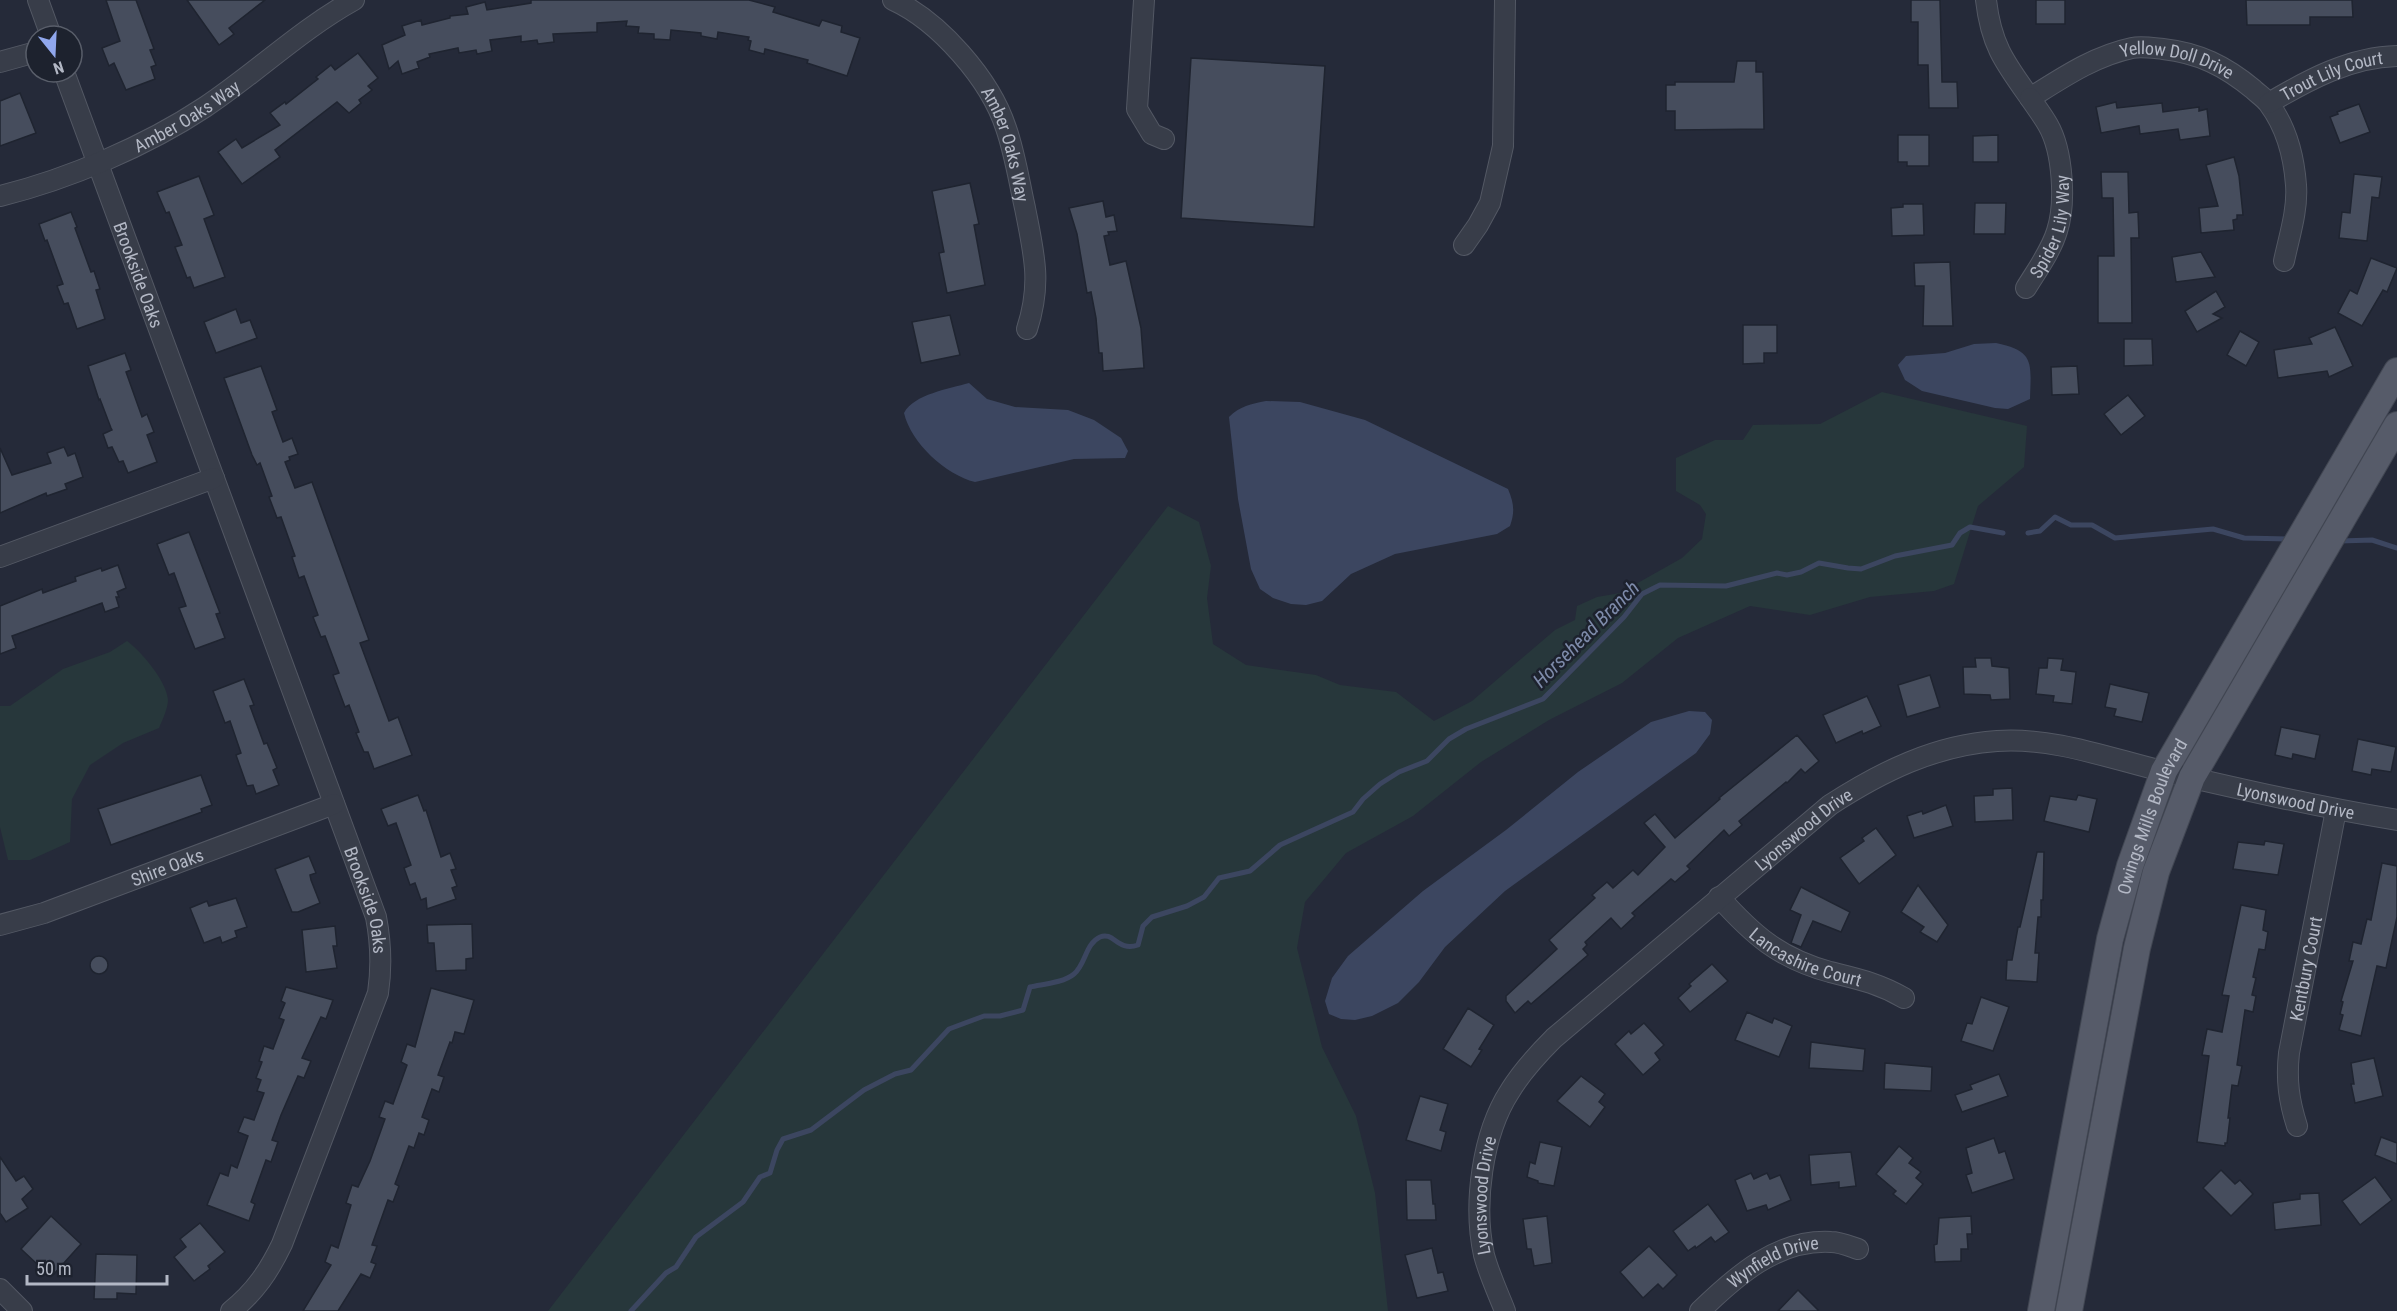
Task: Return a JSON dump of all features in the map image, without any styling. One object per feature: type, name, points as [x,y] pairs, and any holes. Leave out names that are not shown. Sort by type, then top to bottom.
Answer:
[{"type":"main road","name":"Owings Mills Boulevard","points":[[2041,1311],[2110,939],[2130,866],[2164,771],[2397,371]]},
{"type":"main road","name":"Owings Mills Boulevard","points":[[2068,1311],[2137,948],[2156,872],[2192,777],[2397,425]]},
{"type":"street","points":[[38,0],[47,24]]},
{"type":"street","name":"Amber Oaks Way","points":[[0,196],[97,162],[146,142],[174,127],[207,105],[306,29],[354,0]]},
{"type":"street","name":"Amber Oaks Way","points":[[893,0],[925,21],[954,47],[992,96],[1006,126],[1035,256],[1035,305],[1027,329]]},
{"type":"street","points":[[1144,0],[1137,109],[1152,134],[1164,138]]},
{"type":"street","points":[[1464,245],[1490,204],[1501,155],[1504,0]]},
{"type":"street","points":[[1986,0],[1996,46],[2030,98]]},
{"type":"street","name":"Yellow Doll Drive","points":[[2030,98],[2086,64],[2112,53],[2134,48],[2183,51],[2205,57],[2232,73],[2269,103],[2282,126],[2292,155],[2297,188],[2284,261]]},
{"type":"street","points":[[0,62],[24,55]]},
{"type":"street","name":"Trout Lily Court","points":[[2269,103],[2301,84],[2349,64],[2397,56]]},
{"type":"street","name":"Brookside Oaks","points":[[68,84],[376,917],[381,942],[378,993],[282,1244],[270,1270],[251,1294],[231,1311]]},
{"type":"street","name":"Spider Lily Way","points":[[2026,288],[2058,230],[2061,207],[2057,149],[2049,127],[2030,98]]},
{"type":"street","points":[[0,557],[214,478]]},
{"type":"street","name":"Lyonswood Drive","points":[[1505,1311],[1484,1256],[1479,1223],[1480,1188],[1486,1155],[1495,1122],[1509,1092],[1529,1064],[1554,1038],[1830,805],[1859,787],[1914,760],[1959,746],[1997,741],[2024,741],[2072,748],[2336,810],[2397,820]]},
{"type":"street","name":"Shire Oaks","points":[[0,925],[44,913],[334,804]]},
{"type":"street","name":"Kentbury Court","points":[[2298,1126],[2290,1102],[2286,1076],[2336,810]]},
{"type":"street","name":"Lancashire Court","points":[[1719,897],[1760,940],[1779,951],[1828,972],[1883,986],[1904,998]]},
{"type":"street","name":"Wynfield Drive","points":[[1700,1311],[1744,1270],[1788,1248],[1812,1242],[1834,1242],[1858,1249]]},
{"type":"street","points":[[0,1289],[22,1311]]},
{"type":"shaded area","points":[[1882,392],[2027,426],[2024,467],[1978,506],[1954,584],[1934,591],[1870,597],[1810,615],[1750,606],[1678,638],[1622,683],[1549,720],[1481,762],[1413,816],[1346,853],[1305,902],[1297,948],[1322,1047],[1356,1116],[1375,1193],[1388,1311],[548,1311],[1168,506],[1199,522],[1211,566],[1207,598],[1213,644],[1246,665],[1316,675],[1340,685],[1396,692],[1434,721],[1472,701],[1555,630],[1575,620],[1577,606],[1597,597],[1620,593],[1682,558],[1702,539],[1706,514],[1700,505],[1676,491],[1676,458],[1715,440],[1743,440],[1753,425],[1820,424]]},
{"type":"shaded area","points":[[127,641],[153,668],[167,693],[167,707],[159,728],[123,743],[90,765],[72,799],[70,842],[30,860],[8,860],[0,827],[0,706],[10,706],[63,669],[110,652]]},
{"type":"water","points":[[1996,343],[2018,350],[2028,360],[2030,368],[2030,399],[2008,409],[1922,391],[1905,380],[1898,365],[1906,356],[1945,353],[1974,344]]},
{"type":"water","points":[[969,383],[987,399],[1015,407],[1068,410],[1094,420],[1121,438],[1128,451],[1125,458],[1074,459],[975,482],[964,478],[931,456],[914,435],[904,413],[916,401],[924,397]]},
{"type":"water","points":[[1266,401],[1300,402],[1365,420],[1508,489],[1513,508],[1510,526],[1497,534],[1395,554],[1351,574],[1322,601],[1306,605],[1291,604],[1273,598],[1260,589],[1251,569],[1238,499],[1229,417],[1251,404]]},
{"type":"water","points":[[1689,711],[1705,712],[1712,720],[1710,734],[1696,753],[1505,891],[1445,947],[1419,982],[1398,1003],[1372,1016],[1355,1020],[1341,1019],[1329,1014],[1325,1001],[1332,978],[1348,956],[1423,891],[1506,830],[1578,772],[1651,722]]},
{"type":"building","points":[[106,0],[136,0],[154,49],[150,50],[156,65],[151,67],[155,79],[126,90],[114,63],[109,66],[102,48],[120,41]]},
{"type":"building","points":[[187,0],[265,0],[229,28],[234,34],[219,45]]},
{"type":"building","points":[[531,0],[749,0],[775,7],[773,12],[819,26],[822,20],[842,26],[841,32],[860,38],[847,76],[807,63],[808,60],[765,49],[764,54],[749,50],[751,41],[748,40],[749,37],[718,32],[717,39],[701,36],[701,33],[671,30],[670,40],[654,39],[654,34],[638,33],[639,27],[626,26],[627,21],[597,23],[597,32],[553,34],[554,42],[538,44],[537,40],[521,42],[521,36],[490,40],[492,51],[477,54],[476,50],[459,53],[458,48],[429,54],[430,57],[417,62],[419,68],[402,74],[398,61],[389,69],[382,45],[405,35],[402,26],[421,20],[422,25],[450,18],[450,16],[468,14],[466,7],[485,2],[487,10],[531,3]]},
{"type":"building","points":[[1911,0],[1940,0],[1942,82],[1957,82],[1958,108],[1929,108],[1928,65],[1918,65],[1918,22],[1911,22]]},
{"type":"building","points":[[2036,0],[2065,0],[2065,24],[2036,24]]},
{"type":"building","points":[[2246,0],[2352,0],[2353,17],[2310,17],[2310,25],[2247,25]]},
{"type":"building","points":[[358,53],[378,78],[368,86],[372,90],[359,100],[361,103],[349,113],[337,102],[275,150],[280,157],[242,184],[218,152],[236,139],[242,148],[280,125],[270,113],[285,102],[286,104],[318,79],[316,77],[331,65],[335,70]]},
{"type":"building","points":[[1191,58],[1325,66],[1314,227],[1181,218]]},
{"type":"building","points":[[1737,61],[1756,61],[1756,72],[1763,72],[1764,129],[1675,130],[1675,111],[1666,111],[1666,85],[1675,85],[1675,82],[1734,82]]},
{"type":"building","points":[[20,93],[36,133],[0,146],[0,101]]},
{"type":"building","points":[[2116,102],[2117,108],[2162,103],[2163,112],[2199,107],[2199,111],[2207,109],[2210,136],[2180,140],[2178,129],[2140,134],[2139,126],[2101,133],[2096,107]]},
{"type":"building","points":[[2359,104],[2370,132],[2340,143],[2330,117]]},
{"type":"building","points":[[1898,135],[1929,135],[1929,166],[1907,166],[1907,162],[1898,162]]},
{"type":"building","points":[[1998,135],[1998,162],[1973,162],[1973,136]]},
{"type":"building","points":[[2234,157],[2239,176],[2243,215],[2237,215],[2237,219],[2233,220],[2234,230],[2201,233],[2199,208],[2218,206],[2206,165]]},
{"type":"building","points":[[2101,172],[2128,172],[2129,213],[2138,212],[2139,238],[2131,238],[2132,323],[2098,323],[2098,256],[2114,256],[2113,198],[2102,198]]},
{"type":"building","points":[[2354,174],[2382,177],[2379,198],[2372,197],[2367,241],[2339,238],[2342,212],[2350,213]]},
{"type":"building","points":[[199,176],[214,215],[204,219],[225,277],[194,288],[190,277],[187,278],[175,247],[182,245],[169,212],[166,213],[157,192]]},
{"type":"building","points":[[970,183],[979,224],[974,225],[985,285],[947,293],[939,253],[944,252],[932,191]]},
{"type":"building","points":[[1103,201],[1106,217],[1114,215],[1117,231],[1108,232],[1109,235],[1104,236],[1110,265],[1126,261],[1141,328],[1144,368],[1103,371],[1091,292],[1087,293],[1077,234],[1069,208]]},
{"type":"building","points":[[1975,203],[2006,203],[2005,234],[1974,234]]},
{"type":"building","points":[[1903,204],[1923,204],[1924,235],[1892,236],[1891,208],[1903,207]]},
{"type":"building","points":[[71,212],[91,272],[94,271],[100,289],[96,290],[105,319],[77,329],[68,303],[64,304],[57,286],[63,284],[39,224]]},
{"type":"building","points":[[2201,252],[2215,277],[2176,282],[2172,257]]},
{"type":"building","points":[[2371,258],[2397,268],[2387,292],[2383,290],[2362,326],[2338,313],[2350,290],[2357,294]]},
{"type":"building","points":[[1950,262],[1953,326],[1923,326],[1924,286],[1915,286],[1914,263]]},
{"type":"building","points":[[2216,291],[2225,307],[2213,314],[2222,318],[2197,332],[2185,311]]},
{"type":"building","points":[[236,309],[241,323],[250,320],[257,338],[216,353],[204,322]]},
{"type":"building","points":[[950,315],[960,355],[921,363],[912,322]]},
{"type":"building","points":[[1743,325],[1777,325],[1777,353],[1764,353],[1764,363],[1743,364]]},
{"type":"building","points":[[2335,327],[2353,366],[2329,377],[2327,371],[2278,378],[2274,350],[2312,344],[2309,338]]},
{"type":"building","points":[[2240,331],[2259,342],[2246,366],[2227,355]]},
{"type":"building","points":[[2124,339],[2152,339],[2153,365],[2124,366]]},
{"type":"building","points":[[125,353],[131,370],[126,372],[142,417],[147,414],[154,432],[147,435],[157,462],[128,473],[123,461],[119,462],[112,447],[108,448],[103,434],[112,430],[88,366]]},
{"type":"building","points":[[261,366],[277,410],[272,412],[283,442],[292,438],[298,454],[289,457],[290,460],[285,462],[295,488],[312,482],[369,640],[360,643],[389,721],[398,717],[412,755],[374,769],[368,752],[364,752],[356,733],[359,732],[349,705],[345,707],[333,675],[339,673],[325,636],[321,637],[313,617],[318,615],[304,576],[299,578],[292,557],[295,556],[281,517],[277,518],[260,463],[257,465],[252,455],[224,378]]},
{"type":"building","points":[[2077,366],[2079,394],[2052,395],[2051,367]]},
{"type":"building","points":[[2128,395],[2145,416],[2121,435],[2104,414]]},
{"type":"building","points":[[64,447],[68,456],[75,453],[83,477],[65,484],[67,489],[47,496],[46,493],[0,513],[0,448],[12,475],[51,463],[47,453]]},
{"type":"building","points":[[189,532],[220,613],[216,614],[225,638],[195,649],[179,608],[186,606],[174,573],[169,575],[157,544]]},
{"type":"building","points":[[118,565],[126,588],[117,592],[119,607],[105,612],[102,603],[12,636],[16,648],[0,654],[0,606],[42,589],[43,593],[76,581],[75,577]]},
{"type":"building","points":[[1975,658],[1991,658],[1992,666],[2009,668],[2010,699],[1991,700],[1990,695],[1964,694],[1963,667],[1976,667]]},
{"type":"building","points":[[2048,658],[2063,659],[2061,670],[2076,672],[2072,704],[2053,702],[2054,696],[2036,694],[2039,668],[2047,668]]},
{"type":"building","points":[[1930,675],[1940,707],[1907,717],[1898,685]]},
{"type":"building","points":[[244,679],[254,705],[250,706],[264,744],[267,743],[277,768],[273,770],[279,785],[256,794],[253,785],[247,786],[236,755],[241,753],[230,721],[225,723],[213,691]]},
{"type":"building","points":[[2110,684],[2149,693],[2142,722],[2114,716],[2116,709],[2105,707]]},
{"type":"building","points":[[1867,696],[1881,726],[1863,734],[1862,731],[1836,743],[1823,715]]},
{"type":"building","points":[[2281,727],[2320,735],[2315,759],[2293,754],[2292,759],[2275,755]]},
{"type":"building","points":[[1797,735],[1819,761],[1805,773],[1801,769],[1739,821],[1742,825],[1729,836],[1724,830],[1687,866],[1690,869],[1675,882],[1671,879],[1632,913],[1635,916],[1621,929],[1611,918],[1585,942],[1587,945],[1583,949],[1588,955],[1531,1004],[1528,1001],[1515,1013],[1506,1001],[1506,996],[1557,949],[1549,940],[1595,898],[1592,895],[1607,882],[1613,888],[1633,870],[1638,875],[1665,847],[1644,823],[1655,814],[1675,838],[1719,798]]},
{"type":"building","points":[[2358,739],[2396,747],[2391,772],[2372,769],[2371,775],[2352,771]]},
{"type":"building","points":[[201,775],[212,805],[201,809],[202,812],[111,845],[98,809]]},
{"type":"building","points":[[2012,788],[2013,820],[1975,822],[1974,796],[1993,795],[1993,789]]},
{"type":"building","points":[[418,795],[424,811],[426,810],[441,857],[450,853],[456,869],[451,870],[457,886],[452,888],[456,899],[427,909],[426,898],[421,900],[415,883],[410,885],[404,868],[411,865],[396,823],[388,826],[381,809]]},
{"type":"building","points":[[2078,795],[2097,799],[2089,832],[2044,821],[2050,796],[2076,800]]},
{"type":"building","points":[[1946,805],[1953,826],[1914,838],[1907,816],[1922,811],[1923,814]]},
{"type":"building","points":[[1876,828],[1896,855],[1859,884],[1840,858],[1864,841],[1862,838]]},
{"type":"building","points":[[2265,841],[2284,844],[2278,875],[2233,869],[2238,842],[2264,845]]},
{"type":"building","points":[[2037,852],[2044,852],[2043,900],[2041,900],[2041,917],[2038,917],[2035,953],[2039,953],[2037,982],[2006,980],[2007,960],[2012,960]]},
{"type":"building","points":[[309,856],[316,873],[310,875],[311,880],[320,903],[298,912],[292,912],[275,869]]},
{"type":"building","points":[[2382,863],[2397,866],[2397,917],[2386,968],[2377,966],[2361,1036],[2339,1030],[2343,1015],[2340,1014],[2343,1002],[2341,1001],[2353,961],[2349,961],[2353,942],[2361,944],[2367,919],[2371,920]]},
{"type":"building","points":[[1918,885],[1948,925],[1937,942],[1920,932],[1924,927],[1901,912]]},
{"type":"building","points":[[1801,887],[1850,912],[1841,932],[1813,921],[1801,947],[1791,943],[1801,915],[1790,910]]},
{"type":"building","points":[[236,898],[247,927],[235,931],[237,937],[222,943],[220,937],[204,943],[190,908],[207,901],[209,906]]},
{"type":"building","points":[[2241,905],[2266,910],[2263,930],[2268,932],[2265,950],[2259,949],[2253,977],[2256,978],[2252,995],[2256,996],[2253,1012],[2245,1010],[2237,1065],[2242,1066],[2238,1086],[2232,1085],[2225,1146],[2197,1142],[2209,1056],[2202,1055],[2207,1029],[2222,1032],[2229,996],[2222,995]]},
{"type":"building","points":[[472,924],[473,958],[466,959],[466,970],[436,971],[434,943],[428,943],[427,925]]},
{"type":"building","points":[[335,926],[337,946],[333,946],[337,968],[306,972],[302,930]]},
{"type":"building","points":[[99,956],[105,959],[108,965],[105,971],[99,974],[93,971],[90,965],[93,959]]},
{"type":"building","points":[[1712,964],[1728,981],[1690,1012],[1678,998],[1691,986],[1689,984]]},
{"type":"building","points":[[286,987],[333,1000],[326,1019],[321,1017],[302,1058],[311,1061],[304,1078],[298,1076],[281,1115],[272,1140],[278,1142],[271,1162],[266,1160],[251,1202],[255,1204],[249,1221],[207,1205],[220,1173],[228,1176],[231,1165],[237,1168],[248,1136],[238,1132],[244,1117],[254,1120],[264,1093],[257,1091],[261,1080],[256,1078],[262,1062],[259,1061],[264,1046],[273,1049],[284,1020],[279,1018],[285,1003],[281,1001]]},
{"type":"building","points":[[431,988],[474,1000],[464,1034],[455,1032],[452,1043],[450,1042],[438,1075],[444,1077],[439,1092],[432,1089],[422,1117],[429,1120],[424,1135],[419,1133],[414,1148],[409,1146],[395,1184],[399,1186],[393,1202],[388,1200],[372,1245],[377,1246],[371,1262],[376,1264],[370,1278],[361,1274],[338,1311],[303,1311],[331,1265],[325,1262],[331,1245],[338,1248],[351,1205],[346,1203],[352,1185],[358,1187],[370,1161],[385,1119],[379,1117],[385,1101],[393,1104],[407,1065],[401,1062],[407,1044],[415,1047]]},
{"type":"building","points":[[1981,997],[2009,1007],[1993,1051],[1961,1041],[1967,1023],[1972,1024]]},
{"type":"building","points":[[1468,1008],[1494,1025],[1471,1067],[1443,1049]]},
{"type":"building","points":[[1747,1012],[1772,1023],[1774,1018],[1792,1026],[1779,1057],[1735,1040]]},
{"type":"building","points":[[1644,1023],[1664,1045],[1655,1053],[1660,1060],[1643,1075],[1615,1044],[1629,1031],[1631,1034]]},
{"type":"building","points":[[1811,1042],[1865,1049],[1863,1071],[1809,1068]]},
{"type":"building","points":[[2374,1058],[2383,1096],[2355,1103],[2351,1084],[2354,1084],[2351,1063]]},
{"type":"building","points":[[1885,1063],[1932,1067],[1931,1091],[1884,1089]]},
{"type":"building","points":[[1999,1074],[2008,1096],[1962,1112],[1955,1095],[1972,1089],[1970,1085]]},
{"type":"building","points":[[1581,1076],[1605,1094],[1599,1102],[1605,1107],[1590,1127],[1557,1101]]},
{"type":"building","points":[[1420,1096],[1448,1104],[1440,1130],[1446,1132],[1441,1151],[1406,1140]]},
{"type":"building","points":[[2381,1137],[2397,1143],[2397,1164],[2375,1155]]},
{"type":"building","points":[[1994,1138],[1999,1153],[2005,1151],[2014,1179],[1972,1193],[1966,1175],[1972,1173],[1966,1148]]},
{"type":"building","points":[[1540,1142],[1562,1147],[1554,1186],[1538,1183],[1527,1177],[1530,1162],[1535,1164]]},
{"type":"building","points":[[1899,1146],[1913,1158],[1909,1163],[1921,1172],[1916,1178],[1923,1184],[1906,1204],[1893,1194],[1896,1191],[1876,1174]]},
{"type":"building","points":[[1851,1152],[1856,1186],[1839,1188],[1839,1182],[1811,1185],[1809,1155]]},
{"type":"building","points":[[0,1157],[16,1181],[24,1176],[33,1189],[22,1199],[28,1208],[6,1222],[0,1213]]},
{"type":"building","points":[[2221,1170],[2235,1184],[2240,1180],[2253,1194],[2231,1216],[2203,1188]]},
{"type":"building","points":[[1751,1173],[1754,1179],[1767,1173],[1770,1179],[1780,1175],[1791,1200],[1768,1210],[1766,1205],[1747,1211],[1735,1180]]},
{"type":"building","points":[[2375,1177],[2392,1200],[2360,1225],[2342,1201]]},
{"type":"building","points":[[1406,1180],[1431,1180],[1436,1220],[1407,1220]]},
{"type":"building","points":[[2319,1193],[2321,1225],[2275,1230],[2273,1203],[2300,1199],[2300,1194]]},
{"type":"building","points":[[1708,1204],[1729,1232],[1715,1242],[1711,1237],[1688,1251],[1673,1231]]},
{"type":"building","points":[[51,1216],[81,1244],[54,1274],[40,1261],[37,1264],[21,1249]]},
{"type":"building","points":[[1547,1216],[1552,1263],[1534,1266],[1531,1249],[1527,1249],[1523,1219]]},
{"type":"building","points":[[1971,1216],[1972,1234],[1967,1234],[1968,1249],[1961,1249],[1961,1261],[1935,1262],[1934,1245],[1937,1244],[1939,1218]]},
{"type":"building","points":[[200,1223],[225,1252],[208,1266],[210,1269],[194,1281],[174,1257],[186,1247],[180,1239]]},
{"type":"building","points":[[1649,1246],[1677,1275],[1663,1289],[1658,1284],[1643,1298],[1620,1272]]},
{"type":"building","points":[[1432,1248],[1438,1273],[1443,1272],[1448,1291],[1417,1298],[1405,1255]]},
{"type":"building","points":[[96,1254],[137,1255],[136,1294],[117,1293],[117,1299],[94,1299]]},
{"type":"building","points":[[1798,1290],[1819,1311],[1778,1311]]},
{"type":"waterway","name":"Horsehead Branch","points":[[2028,533],[2040,531],[2055,517],[2071,525],[2092,525],[2115,538],[2213,529],[2244,538],[2289,539]]},
{"type":"waterway","name":"Horsehead Branch","points":[[631,1311],[666,1273],[676,1267],[696,1237],[743,1202],[760,1177],[770,1173],[783,1139],[811,1130],[864,1090],[895,1074],[911,1070],[949,1029],[984,1016],[1000,1016],[1023,1010],[1030,987],[1059,981],[1074,974],[1091,944],[1100,937],[1109,937],[1125,946],[1138,945],[1143,926],[1152,917],[1187,906],[1204,897],[1219,878],[1250,871],[1280,845],[1353,812],[1363,799],[1380,784],[1399,772],[1427,761],[1449,739],[1466,729],[1543,699],[1624,617],[1642,594],[1660,585],[1726,586],[1777,573],[1787,575],[1801,572],[1819,563],[1861,569],[1895,556],[1952,545],[1960,533],[1970,527],[2003,533]]},
{"type":"waterway","name":"Horsehead Branch","points":[[2340,541],[2372,540],[2397,548]]}]
